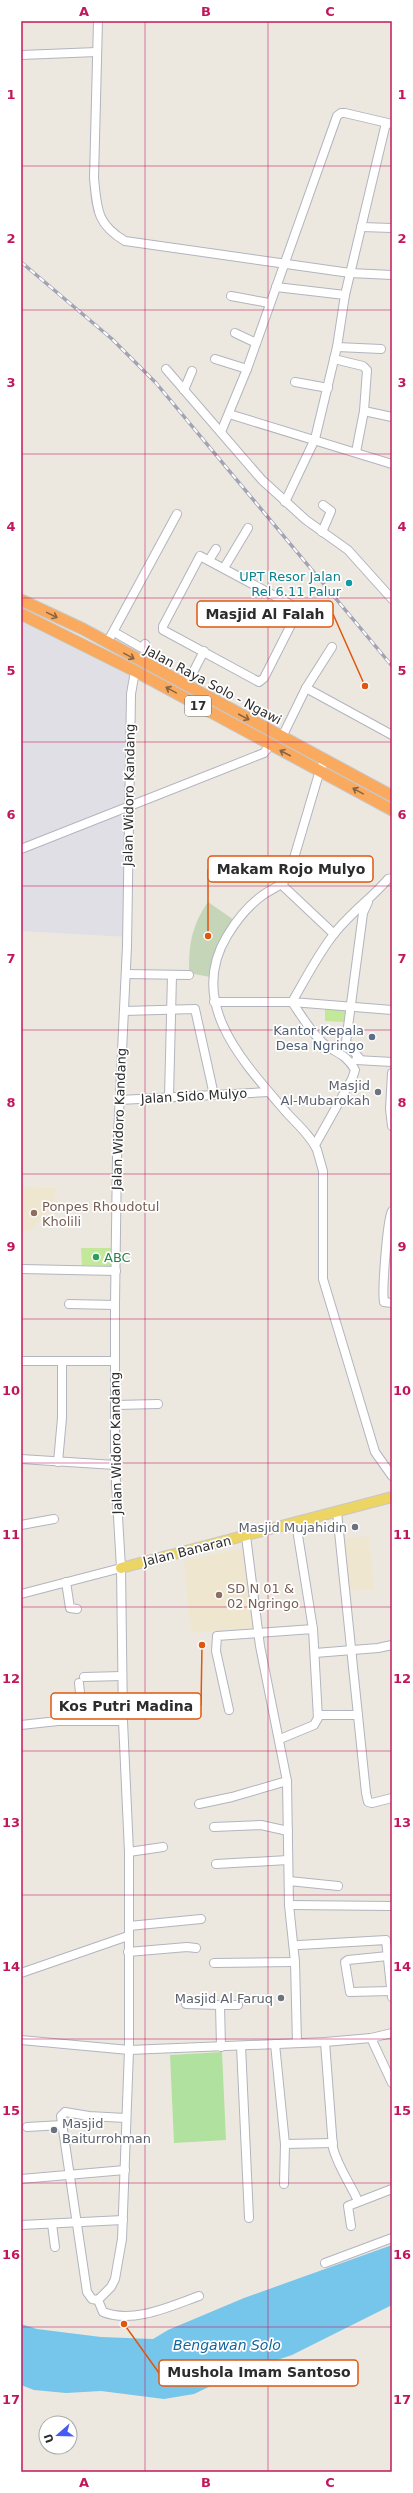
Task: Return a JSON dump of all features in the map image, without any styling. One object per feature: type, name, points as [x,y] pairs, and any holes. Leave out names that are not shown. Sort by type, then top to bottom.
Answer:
[{"type":"highway","name":"Jalan Raya Solo - Ngawi","points":[[21,600],[107,643],[326,759],[392,796]]},
{"type":"highway","name":"Jalan Raya Solo - Ngawi","points":[[21,614],[135,671],[392,810]]},
{"type":"main road","name":"Jalan Banaran","points":[[121,1568],[392,1497]]},
{"type":"street","points":[[98,21],[95,202],[99,217],[118,237],[125,241],[284,264],[350,273],[392,275]]},
{"type":"street","points":[[21,55],[97,52]]},
{"type":"street","points":[[222,432],[247,369],[337,116],[341,113],[345,113],[389,124],[350,273],[337,347],[315,439],[285,502]]},
{"type":"street","points":[[361,227],[392,228]]},
{"type":"street","points":[[276,287],[345,295]]},
{"type":"street","points":[[231,296],[269,304]]},
{"type":"street","points":[[235,333],[256,343]]},
{"type":"street","points":[[337,347],[381,349]]},
{"type":"street","points":[[216,359],[247,369]]},
{"type":"street","points":[[334,359],[367,368],[364,411],[356,452]]},
{"type":"street","points":[[166,369],[262,480],[285,502],[322,532],[348,550],[392,599]]},
{"type":"street","points":[[184,390],[192,371]]},
{"type":"street","points":[[295,382],[328,388]]},
{"type":"street","points":[[364,411],[392,417]]},
{"type":"street","points":[[229,414],[315,439],[392,464]]},
{"type":"street","points":[[322,532],[331,511],[323,505]]},
{"type":"street","points":[[107,643],[177,514]]},
{"type":"street","points":[[224,568],[248,528]]},
{"type":"street","points":[[209,560],[216,549]]},
{"type":"street","points":[[199,556],[224,568],[299,609],[259,682],[254,681],[204,651],[165,632],[163,626],[199,556]]},
{"type":"street","points":[[114,632],[142,648],[145,644]]},
{"type":"street","points":[[282,737],[306,688],[332,646]]},
{"type":"street","points":[[186,686],[204,651]]},
{"type":"street","name":"Jalan Widoro Kandang","points":[[98,2300],[111,2287],[115,2279],[120,2255],[123,2220],[125,2118],[129,2050],[128,1852],[123,1721],[121,1568],[116,1465],[115,1305],[120,1100],[126,974],[131,694],[135,671]]},
{"type":"street","points":[[306,688],[392,735]]},
{"type":"street","points":[[21,849],[264,753],[270,745]]},
{"type":"street","points":[[326,759],[320,770],[289,875],[282,885],[263,895],[252,905],[227,936],[218,954],[214,976],[214,1002],[219,1019],[234,1047],[268,1092],[315,1145],[323,1172],[323,1279],[375,1452],[392,1476]]},
{"type":"street","points":[[292,1002],[334,934],[355,911],[368,901],[388,878],[392,878]]},
{"type":"street","points":[[282,885],[334,934]]},
{"type":"street","points":[[360,1059],[346,1042],[363,913],[368,901]]},
{"type":"street","points":[[126,974],[188,975]]},
{"type":"street","points":[[169,1097],[172,975]]},
{"type":"street","points":[[214,1002],[292,1002],[392,1010]]},
{"type":"street","points":[[292,1002],[320,1041],[335,1049],[350,1062],[355,1070],[315,1145]]},
{"type":"street","points":[[124,1011],[171,1011],[195,1009],[214,1095]]},
{"type":"street","points":[[350,1062],[360,1059],[392,1062]]},
{"type":"street","points":[[392,1073],[390,1109],[392,1126]]},
{"type":"street","name":"Jalan Sido Mulyo","points":[[120,1100],[268,1092]]},
{"type":"street","points":[[392,1211],[388,1222],[387,1259],[382,1291],[384,1302],[392,1302]]},
{"type":"street","points":[[21,1269],[116,1271]]},
{"type":"street","points":[[69,1304],[115,1305]]},
{"type":"street","points":[[21,1361],[115,1361]]},
{"type":"street","points":[[58,1462],[62,1418],[62,1362]]},
{"type":"street","points":[[116,1404],[158,1404]]},
{"type":"street","points":[[21,1459],[116,1465]]},
{"type":"street","points":[[337,1512],[352,1650],[362,1769],[368,1802],[372,1803],[392,1798]]},
{"type":"street","points":[[21,1525],[54,1519]]},
{"type":"street","points":[[280,1739],[314,1725],[318,1715],[315,1653],[296,1523]]},
{"type":"street","points":[[246,1536],[258,1633],[280,1739],[287,1781],[289,1906],[295,1962],[297,2043]]},
{"type":"street","points":[[21,1594],[121,1568]]},
{"type":"street","points":[[66,1582],[70,1608],[77,1609]]},
{"type":"street","points":[[229,1710],[215,1638],[219,1635],[312,1629]]},
{"type":"street","points":[[315,1653],[378,1648],[392,1645]]},
{"type":"street","points":[[82,1721],[82,1680],[122,1676]]},
{"type":"street","points":[[318,1715],[358,1715]]},
{"type":"street","points":[[21,1725],[82,1721],[123,1721]]},
{"type":"street","points":[[199,1804],[232,1797],[287,1781]]},
{"type":"street","points":[[214,1828],[261,1825],[288,1831]]},
{"type":"street","points":[[128,1852],[163,1847]]},
{"type":"street","points":[[216,1864],[288,1860]]},
{"type":"street","points":[[289,1881],[338,1886]]},
{"type":"street","points":[[289,1906],[392,1906]]},
{"type":"street","points":[[129,1926],[201,1920]]},
{"type":"street","points":[[21,1973],[128,1936]]},
{"type":"street","points":[[298,1945],[389,1940],[388,1956],[391,1994],[350,1992],[345,1962],[348,1960],[388,1956]]},
{"type":"street","points":[[128,1952],[187,1946],[196,1948]]},
{"type":"street","points":[[214,1963],[295,1962]]},
{"type":"street","points":[[186,2004],[238,2005]]},
{"type":"street","points":[[220,2005],[221,2047]]},
{"type":"street","points":[[21,2040],[129,2050],[325,2042],[372,2038],[392,2033]]},
{"type":"street","points":[[372,2038],[392,2083]]},
{"type":"street","points":[[325,2042],[333,2142],[337,2162],[342,2167],[358,2201]]},
{"type":"street","points":[[275,2044],[284,2144],[284,2184]]},
{"type":"street","points":[[241,2046],[249,2218]]},
{"type":"street","points":[[125,2118],[89,2116],[65,2112],[61,2116],[68,2177],[87,2292],[92,2299],[98,2300],[98,2305],[103,2312],[123,2316],[156,2311],[199,2296]]},
{"type":"street","points":[[27,2127],[62,2125]]},
{"type":"street","points":[[284,2144],[333,2142]]},
{"type":"street","points":[[21,2179],[68,2177],[125,2170]]},
{"type":"street","points":[[351,2226],[348,2206],[392,2189]]},
{"type":"street","points":[[21,2225],[123,2220]]},
{"type":"street","points":[[52,2224],[55,2247]]},
{"type":"street","points":[[325,2263],[392,2238]]},
{"type":"shaded area","points":[[21,614],[133,669],[127,937],[21,931]]},
{"type":"shaded area","name":"Ponpes Rhoudotul Kholili","points":[[21,1187],[57,1188],[53,1205],[42,1220],[28,1231],[21,1231]]},
{"type":"shaded area","points":[[369,1536],[374,1589],[349,1590],[345,1539]]},
{"type":"shaded area","name":"SD N 01 & 02 Ngringo","points":[[244,1548],[254,1628],[191,1633],[184,1561]]},
{"type":"green space","points":[[208,902],[234,920],[215,951],[210,977],[189,973],[192,936],[202,911]]},
{"type":"green space","points":[[325,1009],[345,1011],[344,1022],[325,1021]]},
{"type":"green space","name":"ABC","points":[[81,1248],[112,1248],[111,1266],[82,1265]]},
{"type":"green space","points":[[222,2052],[226,2140],[174,2143],[170,2055]]},
{"type":"water","name":"Bengawan Solo","points":[[392,2245],[392,2305],[292,2355],[268,2363],[240,2380],[217,2383],[194,2394],[164,2399],[101,2391],[66,2393],[34,2390],[21,2385],[21,2324],[37,2329],[101,2337],[153,2339],[168,2330],[244,2298]]},
{"type":"railway","points":[[21,262],[112,339],[156,383],[392,666]]},
{"type":"place","name":"UPT Resor Jalan Rel 6.11 Palur","points":[[349,583]]},
{"type":"place","name":"Masjid Al Falah","points":[[365,686]]},
{"type":"place","name":"Makam Rojo Mulyo","points":[[208,936]]},
{"type":"place","name":"Kantor Kepala Desa Ngringo","points":[[372,1037]]},
{"type":"place","name":"Masjid Al-Mubarokah","points":[[378,1092]]},
{"type":"place","name":"Ponpes Rhoudotul Kholili","points":[[34,1213]]},
{"type":"place","name":"ABC","points":[[96,1257]]},
{"type":"place","name":"Masjid Mujahidin","points":[[355,1527]]},
{"type":"place","name":"SD N 01 & 02 Ngringo","points":[[219,1595]]},
{"type":"place","name":"Kos Putri Madina","points":[[202,1645]]},
{"type":"place","name":"Masjid Al Faruq","points":[[281,1998]]},
{"type":"place","name":"Masjid Baiturrohman","points":[[54,2130]]},
{"type":"place","name":"Mushola Imam Santoso","points":[[124,2324]]}]
